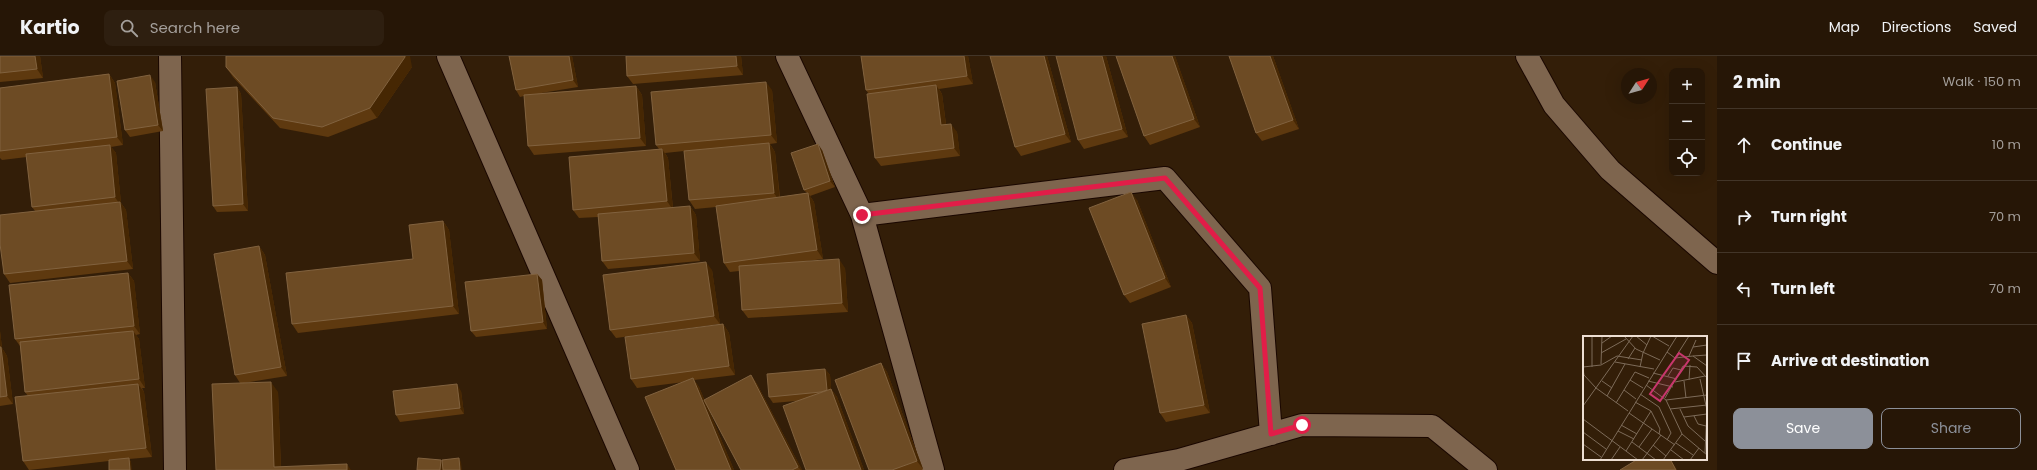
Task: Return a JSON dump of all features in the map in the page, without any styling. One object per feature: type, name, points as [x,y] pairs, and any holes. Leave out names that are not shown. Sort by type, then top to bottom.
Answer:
[{"type":"street","points":[[170,56],[175,470]]},
{"type":"street","points":[[448,56],[628,470]]},
{"type":"street","points":[[787,56],[862,215],[933,470]]},
{"type":"street","points":[[1527,56],[1554,105],[1610,170],[1717,263]]},
{"type":"street","points":[[862,215],[1165,178],[1260,288],[1271,434]]},
{"type":"street","points":[[1125,470],[1179,460],[1302,425],[1432,426],[1486,470]]},
{"type":"building","points":[[0,56],[35,56],[37,69],[0,73]]},
{"type":"building","points":[[226,56],[405,57],[370,108],[322,127],[273,118],[226,67]]},
{"type":"building","points":[[509,56],[569,56],[573,80],[516,90]]},
{"type":"building","points":[[626,56],[736,56],[737,66],[627,76]]},
{"type":"building","points":[[861,56],[964,56],[967,76],[866,90]]},
{"type":"building","points":[[990,56],[1044,56],[1065,134],[1015,147]]},
{"type":"building","points":[[1056,56],[1102,56],[1122,129],[1078,140]]},
{"type":"building","points":[[1116,56],[1172,56],[1194,119],[1144,136]]},
{"type":"building","points":[[1229,56],[1270,56],[1293,120],[1256,133]]},
{"type":"building","points":[[109,74],[117,137],[0,151],[0,88]]},
{"type":"building","points":[[150,75],[158,125],[125,130],[117,81]]},
{"type":"building","points":[[766,82],[771,135],[656,145],[651,92]]},
{"type":"building","points":[[936,85],[941,125],[951,124],[954,148],[875,158],[867,94]]},
{"type":"building","points":[[636,86],[640,138],[528,146],[524,95]]},
{"type":"building","points":[[237,87],[243,204],[213,206],[206,89]]},
{"type":"building","points":[[769,143],[774,193],[689,200],[684,151]]},
{"type":"building","points":[[818,144],[830,181],[804,190],[791,153]]},
{"type":"building","points":[[110,145],[115,197],[32,207],[26,154]]},
{"type":"building","points":[[662,149],[667,201],[573,210],[569,157]]},
{"type":"building","points":[[1131,192],[1165,278],[1124,295],[1089,208]]},
{"type":"building","points":[[808,193],[817,250],[724,263],[716,206]]},
{"type":"building","points":[[120,202],[127,261],[4,274],[0,244],[0,215]]},
{"type":"building","points":[[690,206],[694,253],[602,261],[598,214]]},
{"type":"building","points":[[443,221],[453,306],[292,324],[286,273],[413,259],[409,225]]},
{"type":"building","points":[[259,246],[281,367],[235,375],[214,254]]},
{"type":"building","points":[[839,259],[842,303],[742,310],[739,266]]},
{"type":"building","points":[[706,262],[714,316],[610,330],[603,275]]},
{"type":"building","points":[[128,273],[134,326],[15,339],[9,285]]},
{"type":"building","points":[[537,274],[543,322],[471,331],[465,282]]},
{"type":"building","points":[[1186,315],[1204,405],[1160,413],[1142,324]]},
{"type":"building","points":[[723,324],[729,366],[631,379],[625,337]]},
{"type":"building","points":[[133,331],[139,379],[25,392],[20,342]]},
{"type":"building","points":[[0,347],[7,396],[0,397]]},
{"type":"building","points":[[881,363],[917,461],[892,470],[869,470],[835,380]]},
{"type":"building","points":[[825,369],[827,390],[821,392],[769,397],[767,374]]},
{"type":"building","points":[[751,375],[798,467],[792,470],[741,470],[704,400]]},
{"type":"building","points":[[693,378],[731,470],[676,470],[645,397]]},
{"type":"building","points":[[271,382],[274,467],[347,464],[347,470],[216,470],[212,384]]},
{"type":"building","points":[[138,384],[146,448],[23,461],[15,397]]},
{"type":"building","points":[[457,384],[460,408],[396,415],[393,391]]},
{"type":"building","points":[[831,389],[861,470],[806,470],[783,406]]},
{"type":"building","points":[[129,458],[130,470],[109,470],[109,460]]},
{"type":"building","points":[[418,458],[441,460],[440,470],[417,470]]},
{"type":"building","points":[[459,458],[460,470],[443,470],[442,460]]},
{"type":"building","points":[[1636,460],[1671,460],[1676,470],[1620,470]]},
{"type":"route","points":[[862,215],[1165,178],[1260,288],[1271,434],[1302,425]]}]
